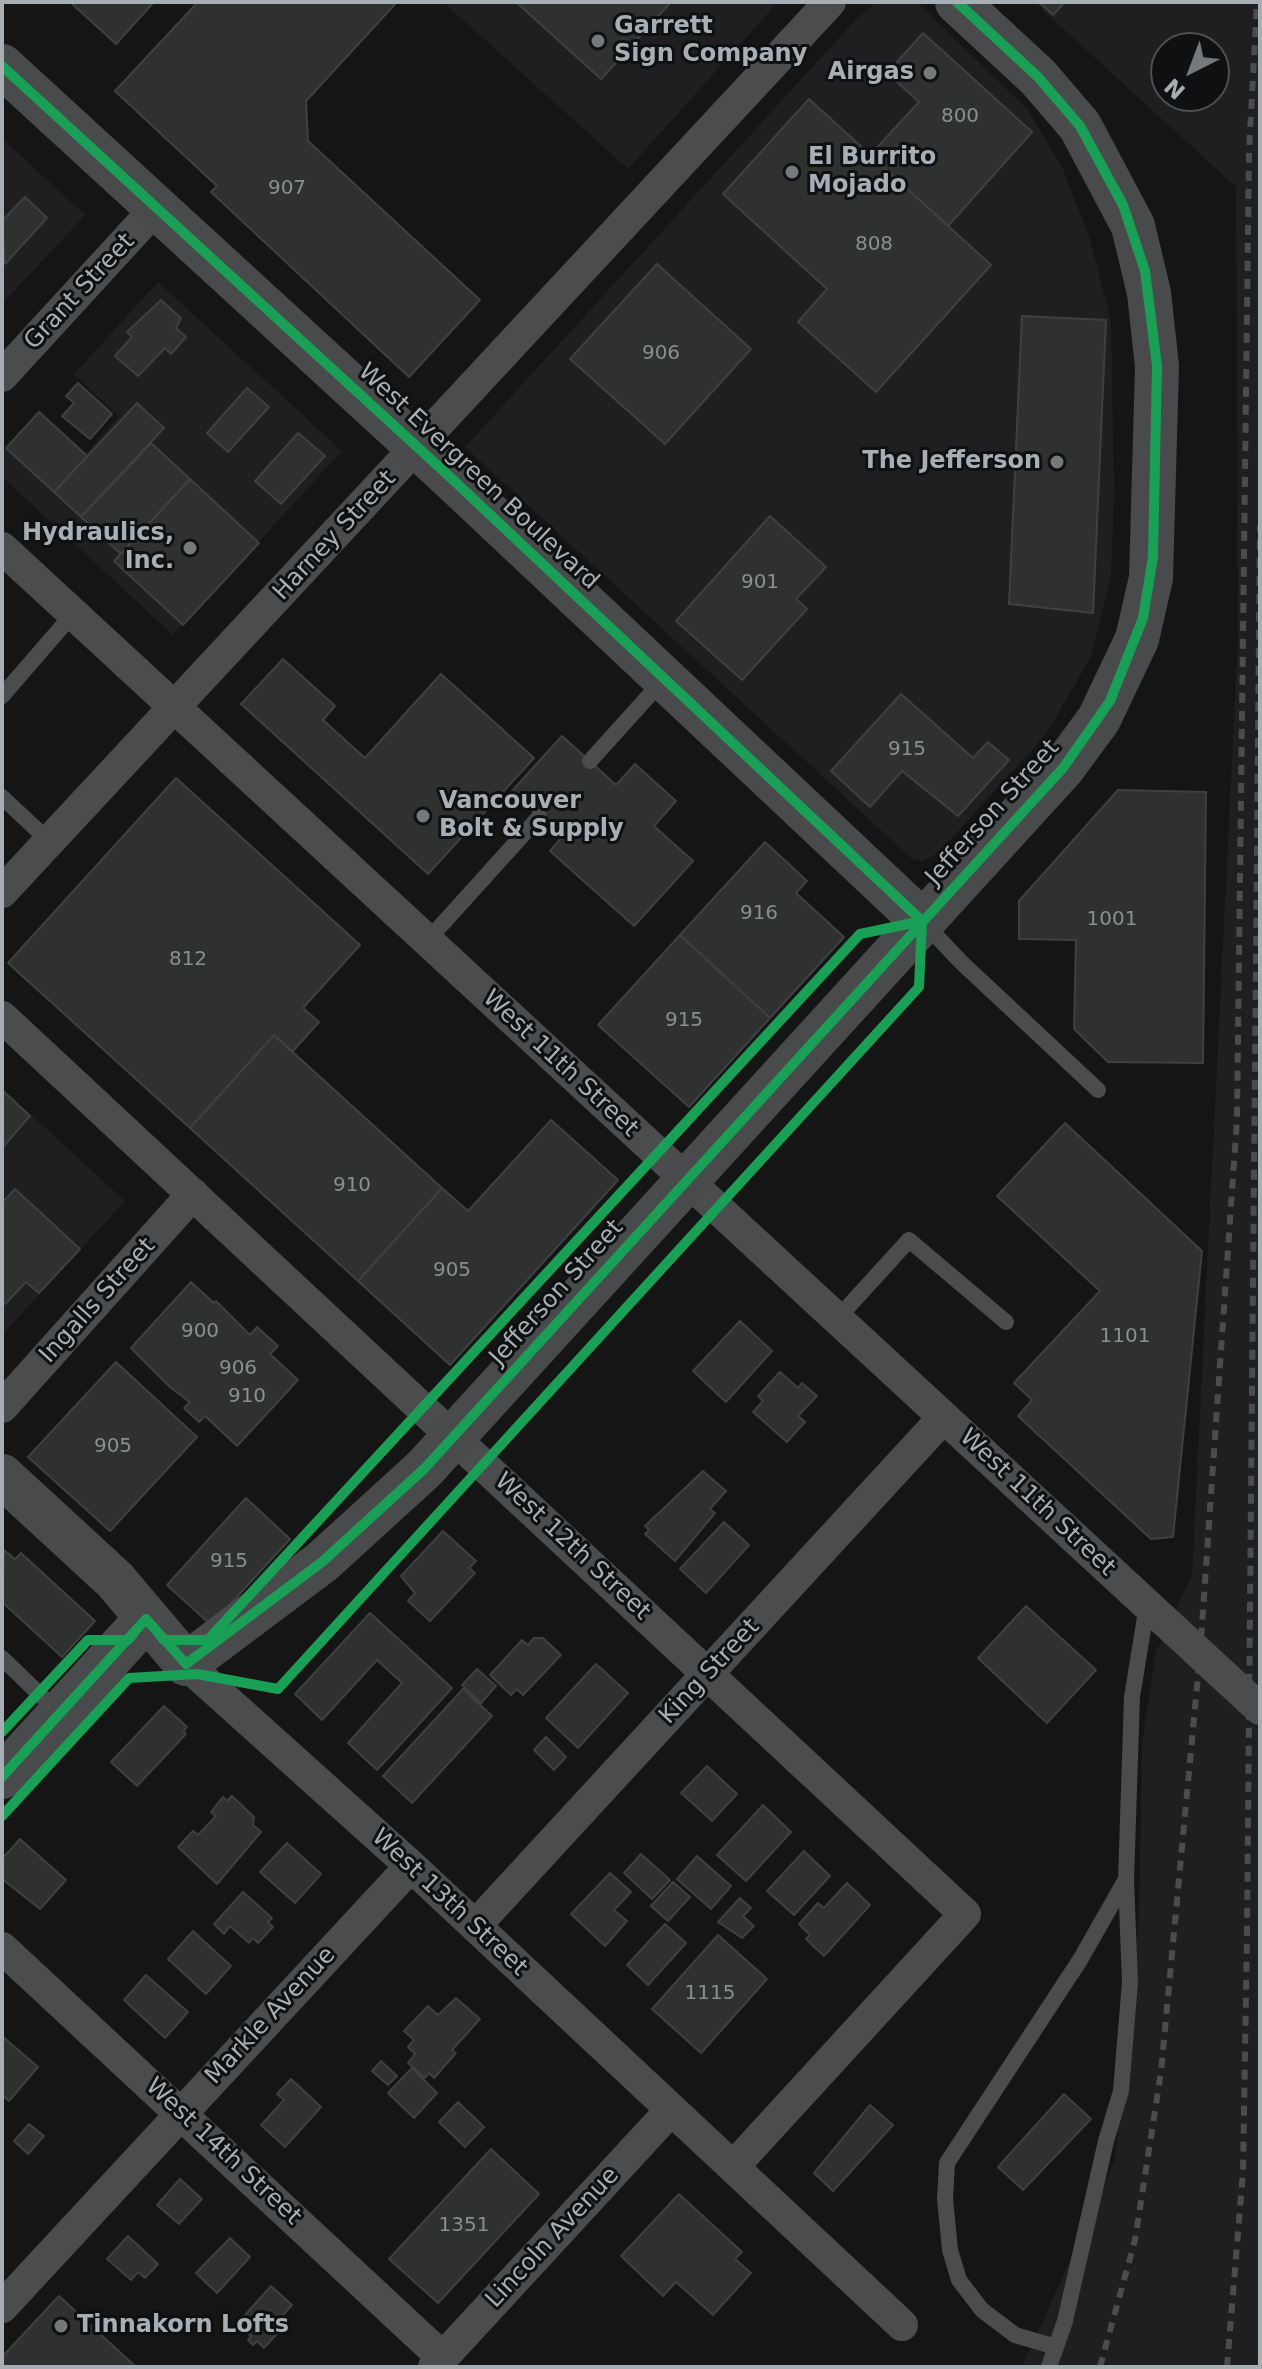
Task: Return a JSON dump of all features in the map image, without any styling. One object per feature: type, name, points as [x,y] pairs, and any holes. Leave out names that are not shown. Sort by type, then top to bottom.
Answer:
[{"type":"street","name":"Harney Street","points":[[2,892],[830,2]]},
{"type":"street","name":"Jefferson Street","points":[[186,1664],[322,1562],[424,1469],[1063,768],[1099,719],[1119,682],[1143,618],[1155,534],[1156,339],[1145,271],[1133,226],[1103,164],[1067,108],[957,2]]},
{"type":"street","name":"West Evergreen Boulevard","points":[[2,66],[418,448],[922,921]]},
{"type":"street","name":"Grant Street","points":[[2,376],[157,207]]},
{"type":"street","name":"West 11th Street","points":[[2,548],[1260,1709]]},
{"type":"street","name":"West 12th Street","points":[[2,1017],[965,1914],[733,2167]]},
{"type":"street","name":"Ingalls Street","points":[[2,1407],[193,1194]]},
{"type":"street","name":"King Street","points":[[475,1926],[944,1417]]},
{"type":"street","name":"West 13th Street","points":[[6,1487],[115,1580],[186,1664],[411,1866],[902,2325]]},
{"type":"street","points":[[2,1777],[146,1619]]},
{"type":"street","name":"Markle Avenue","points":[[2,2307],[411,1866]]},
{"type":"street","name":"West 14th Street","points":[[2,1948],[181,2112],[438,2362]]},
{"type":"street","name":"Lincoln Avenue","points":[[438,2362],[671,2110]]},
{"type":"lane","points":[[2,696],[73,614]]},
{"type":"lane","points":[[590,761],[664,678]]},
{"type":"lane","points":[[2,797],[49,841]]},
{"type":"lane","points":[[427,941],[539,817]]},
{"type":"lane","points":[[922,921],[962,963],[1098,1090]]},
{"type":"lane","points":[[837,1319],[909,1240],[1006,1322]]},
{"type":"lane","points":[[1049,2367],[1121,2091],[1130,1982],[1126,1880],[1132,1697],[1147,1605]]},
{"type":"lane","points":[[2,1658],[60,1714]]},
{"type":"lane","points":[[1056,2347],[1015,2335],[982,2310],[959,2280],[950,2250],[945,2199],[947,2163],[1080,1960],[1126,1880]]},
{"type":"shaded area","points":[[443,2],[778,2],[628,169]]},
{"type":"shaded area","points":[[877,2],[919,4],[1028,110],[1062,167],[1090,239],[1111,321],[1114,497],[1111,577],[1090,659],[1044,737],[938,853],[922,861],[911,858],[465,447],[858,17]]},
{"type":"shaded area","points":[[1034,2],[1260,2],[1260,2367],[1022,2367],[1115,2160],[1139,1917],[1142,1743],[1156,1652],[1192,1576],[1238,638],[1236,187],[1154,112],[1230,112],[1230,32],[1150,32],[1150,108]]},
{"type":"shaded area","points":[[2,138],[85,215],[2,304]]},
{"type":"shaded area","points":[[158,282],[342,451],[173,635],[2,477],[2,452],[40,410],[86,453],[119,417],[74,374]]},
{"type":"shaded area","points":[[2,1088],[125,1201],[2,1335]]},
{"type":"building","points":[[70,2],[154,2],[116,44]]},
{"type":"building","points":[[198,2],[397,2],[306,101],[308,141],[480,300],[409,377],[211,192],[217,186],[115,91]]},
{"type":"building","name":"Garrett Sign Company","points":[[516,2],[671,2],[601,79]]},
{"type":"building","points":[[1039,2],[1065,2],[1053,15]]},
{"type":"building","points":[[923,33],[1032,132],[948,226],[870,155],[919,102],[887,73]]},
{"type":"building","points":[[809,99],[991,265],[876,392],[798,322],[827,289],[723,194]]},
{"type":"building","points":[[25,197],[47,218],[5,264],[2,221]]},
{"type":"building","points":[[657,264],[751,349],[665,444],[570,359]]},
{"type":"building","points":[[161,300],[181,318],[176,328],[186,337],[171,354],[165,348],[138,376],[115,356],[132,337],[127,332]]},
{"type":"building","name":"The Jefferson","points":[[1022,316],[1106,320],[1093,613],[1009,604]]},
{"type":"building","points":[[78,383],[112,414],[90,439],[62,416],[74,403],[66,396]]},
{"type":"building","points":[[247,388],[269,407],[228,452],[207,433]]},
{"type":"building","points":[[137,403],[164,428],[81,517],[54,492]]},
{"type":"building","points":[[39,412],[87,456],[54,492],[6,448]]},
{"type":"building","points":[[298,433],[325,456],[281,504],[255,481]]},
{"type":"building","points":[[151,443],[190,479],[121,554],[81,517]]},
{"type":"building","name":"Hydraulics, Inc.","points":[[190,479],[259,543],[183,625],[114,561]]},
{"type":"building","points":[[770,516],[826,567],[796,599],[807,609],[742,680],[676,621]]},
{"type":"building","name":"Vancouver Bolt & Supply","points":[[283,659],[335,706],[323,720],[365,758],[441,674],[534,758],[428,874],[241,704]]},
{"type":"building","points":[[901,694],[973,758],[988,742],[1009,760],[958,816],[902,771],[870,807],[831,771]]},
{"type":"building","points":[[562,736],[616,785],[635,764],[676,801],[654,826],[693,861],[634,926],[550,851],[562,837],[511,792]]},
{"type":"building","points":[[176,778],[360,945],[303,1008],[319,1022],[292,1052],[274,1035],[190,1128],[8,963]]},
{"type":"building","points":[[1118,790],[1206,792],[1203,1063],[1108,1062],[1074,1029],[1076,940],[1019,939],[1019,901]]},
{"type":"building","points":[[765,842],[807,881],[796,893],[844,937],[770,1018],[680,935]]},
{"type":"building","points":[[680,935],[770,1018],[689,1107],[598,1025]]},
{"type":"building","points":[[274,1035],[442,1188],[358,1281],[190,1128]]},
{"type":"building","points":[[2,1090],[30,1116],[2,1148]]},
{"type":"building","points":[[551,1120],[618,1180],[450,1365],[358,1281],[442,1188],[468,1211]]},
{"type":"building","points":[[1065,1123],[1202,1251],[1173,1537],[1151,1539],[1018,1416],[1032,1400],[1014,1383],[1100,1291],[997,1196]]},
{"type":"building","points":[[15,1189],[80,1249],[39,1293],[26,1282],[5,1304],[2,1301],[2,1203]]},
{"type":"building","points":[[191,1282],[214,1303],[216,1301],[250,1335],[257,1327],[278,1346],[270,1354],[298,1380],[237,1446],[205,1416],[199,1422],[184,1408],[190,1402],[171,1388],[131,1348]]},
{"type":"building","points":[[740,1321],[772,1351],[726,1402],[693,1371]]},
{"type":"building","points":[[116,1362],[197,1437],[110,1531],[28,1457]]},
{"type":"building","points":[[780,1372],[798,1388],[802,1383],[817,1396],[798,1416],[805,1422],[787,1442],[753,1412],[763,1401],[758,1396]]},
{"type":"building","points":[[703,1471],[726,1491],[710,1509],[715,1513],[675,1561],[645,1534],[649,1530],[645,1526]]},
{"type":"building","points":[[246,1498],[290,1539],[211,1625],[167,1585]]},
{"type":"building","points":[[724,1522],[749,1545],[706,1593],[680,1569]]},
{"type":"building","points":[[443,1531],[476,1561],[469,1568],[475,1573],[430,1621],[408,1601],[415,1593],[401,1576]]},
{"type":"building","points":[[4,1550],[15,1559],[21,1553],[95,1621],[62,1657],[2,1602]]},
{"type":"building","points":[[1026,1606],[1096,1670],[1047,1723],[978,1658]]},
{"type":"building","points":[[370,1613],[452,1688],[377,1770],[348,1743],[402,1683],[377,1660],[322,1720],[295,1694]]},
{"type":"building","points":[[534,1638],[543,1638],[561,1655],[523,1695],[517,1689],[511,1695],[490,1675],[522,1640],[528,1645]]},
{"type":"building","points":[[596,1664],[628,1693],[578,1748],[546,1718]]},
{"type":"building","points":[[477,1669],[496,1686],[481,1703],[462,1685]]},
{"type":"building","points":[[463,1689],[492,1716],[412,1803],[383,1776]]},
{"type":"building","points":[[164,1706],[187,1727],[183,1732],[186,1734],[137,1786],[111,1762]]},
{"type":"building","points":[[546,1737],[566,1757],[554,1770],[534,1750]]},
{"type":"building","points":[[707,1766],[737,1794],[712,1821],[681,1793]]},
{"type":"building","points":[[232,1796],[254,1817],[253,1825],[261,1832],[217,1884],[178,1847],[193,1831],[198,1835],[216,1816],[211,1812],[223,1797],[227,1801]]},
{"type":"building","points":[[763,1805],[791,1832],[746,1881],[717,1855]]},
{"type":"building","points":[[20,1839],[66,1880],[40,1909],[2,1879],[2,1859]]},
{"type":"building","points":[[287,1843],[321,1874],[295,1903],[260,1872]]},
{"type":"building","points":[[804,1851],[830,1876],[794,1915],[767,1891]]},
{"type":"building","points":[[641,1854],[670,1880],[652,1899],[624,1873]]},
{"type":"building","points":[[697,1856],[731,1886],[711,1909],[677,1879]]},
{"type":"building","points":[[610,1873],[631,1892],[614,1910],[627,1921],[605,1946],[571,1914]]},
{"type":"building","points":[[673,1882],[690,1897],[668,1921],[651,1906]]},
{"type":"building","points":[[847,1883],[870,1905],[824,1956],[806,1939],[810,1935],[799,1924],[818,1903],[824,1908]]},
{"type":"building","points":[[243,1892],[272,1918],[268,1922],[273,1927],[258,1943],[253,1938],[249,1943],[230,1926],[224,1934],[214,1924]]},
{"type":"building","points":[[740,1898],[751,1908],[743,1916],[754,1926],[742,1938],[718,1922]]},
{"type":"building","points":[[665,1924],[686,1943],[648,1985],[627,1965]]},
{"type":"building","points":[[193,1931],[231,1966],[206,1994],[168,1959]]},
{"type":"building","points":[[718,1935],[767,1979],[701,2053],[652,2009]]},
{"type":"building","points":[[146,1975],[188,2012],[165,2038],[124,2000]]},
{"type":"building","points":[[456,1998],[480,2019],[452,2050],[456,2053],[434,2078],[429,2073],[425,2078],[408,2063],[415,2054],[408,2047],[414,2040],[404,2031],[428,2006],[438,2015]]},
{"type":"building","points":[[2,2036],[38,2067],[9,2101],[2,2095]]},
{"type":"building","points":[[381,2061],[397,2076],[388,2085],[372,2071]]},
{"type":"building","points":[[412,2068],[437,2093],[414,2118],[388,2093]]},
{"type":"building","points":[[291,2079],[321,2107],[285,2147],[261,2125],[284,2100],[277,2094]]},
{"type":"building","points":[[1064,2094],[1091,2119],[1023,2190],[998,2167]]},
{"type":"building","points":[[458,2102],[484,2127],[465,2147],[439,2122]]},
{"type":"building","points":[[870,2105],[893,2125],[833,2191],[814,2173]]},
{"type":"building","points":[[29,2124],[44,2136],[28,2154],[14,2141]]},
{"type":"building","points":[[491,2149],[539,2194],[438,2303],[389,2259]]},
{"type":"building","points":[[180,2179],[202,2199],[179,2224],[157,2205]]},
{"type":"building","points":[[679,2194],[742,2252],[735,2259],[751,2273],[713,2315],[676,2282],[663,2296],[621,2256]]},
{"type":"building","points":[[128,2236],[158,2264],[145,2278],[138,2272],[131,2280],[107,2259]]},
{"type":"building","points":[[230,2238],[250,2257],[217,2293],[196,2273]]},
{"type":"building","points":[[271,2286],[292,2305],[276,2323],[282,2328],[264,2348],[257,2341],[253,2345],[248,2340],[251,2336],[237,2324]]},
{"type":"building","name":"Tinnakorn Lofts","points":[[59,2296],[136,2367],[3,2367],[2,2357]]},
{"type":"railway","points":[[1100,2367],[1135,2240],[1161,2072],[1200,1654],[1237,1119],[1249,151],[1257,2]]},
{"type":"railway","points":[[1227,2367],[1243,2172],[1260,525]]},
{"type":"cycle path","points":[[2,1777],[146,1619],[186,1664],[322,1562],[424,1469],[1063,768],[1110,701],[1143,618],[1153,557],[1157,366],[1145,271],[1123,205],[1080,126],[1038,77],[957,2]]},
{"type":"cycle path","points":[[2,66],[450,477],[922,921]]},
{"type":"cycle path","points":[[159,1634],[164,1640],[208,1640],[860,934],[922,921]]},
{"type":"cycle path","points":[[2,1816],[129,1678],[197,1674],[278,1689],[919,987],[922,921]]},
{"type":"cycle path","points":[[2,1732],[88,1640],[128,1640],[133,1634]]},
{"type":"place","name":"Garrett Sign Company","points":[[598,41]]},
{"type":"place","name":"Airgas","points":[[930,73]]},
{"type":"place","name":"El Burrito Mojado","points":[[792,172]]},
{"type":"place","name":"The Jefferson","points":[[1057,462]]},
{"type":"place","name":"Hydraulics, Inc.","points":[[190,548]]},
{"type":"place","name":"Vancouver Bolt & Supply","points":[[423,816]]},
{"type":"place","name":"Tinnakorn Lofts","points":[[61,2326]]}]
